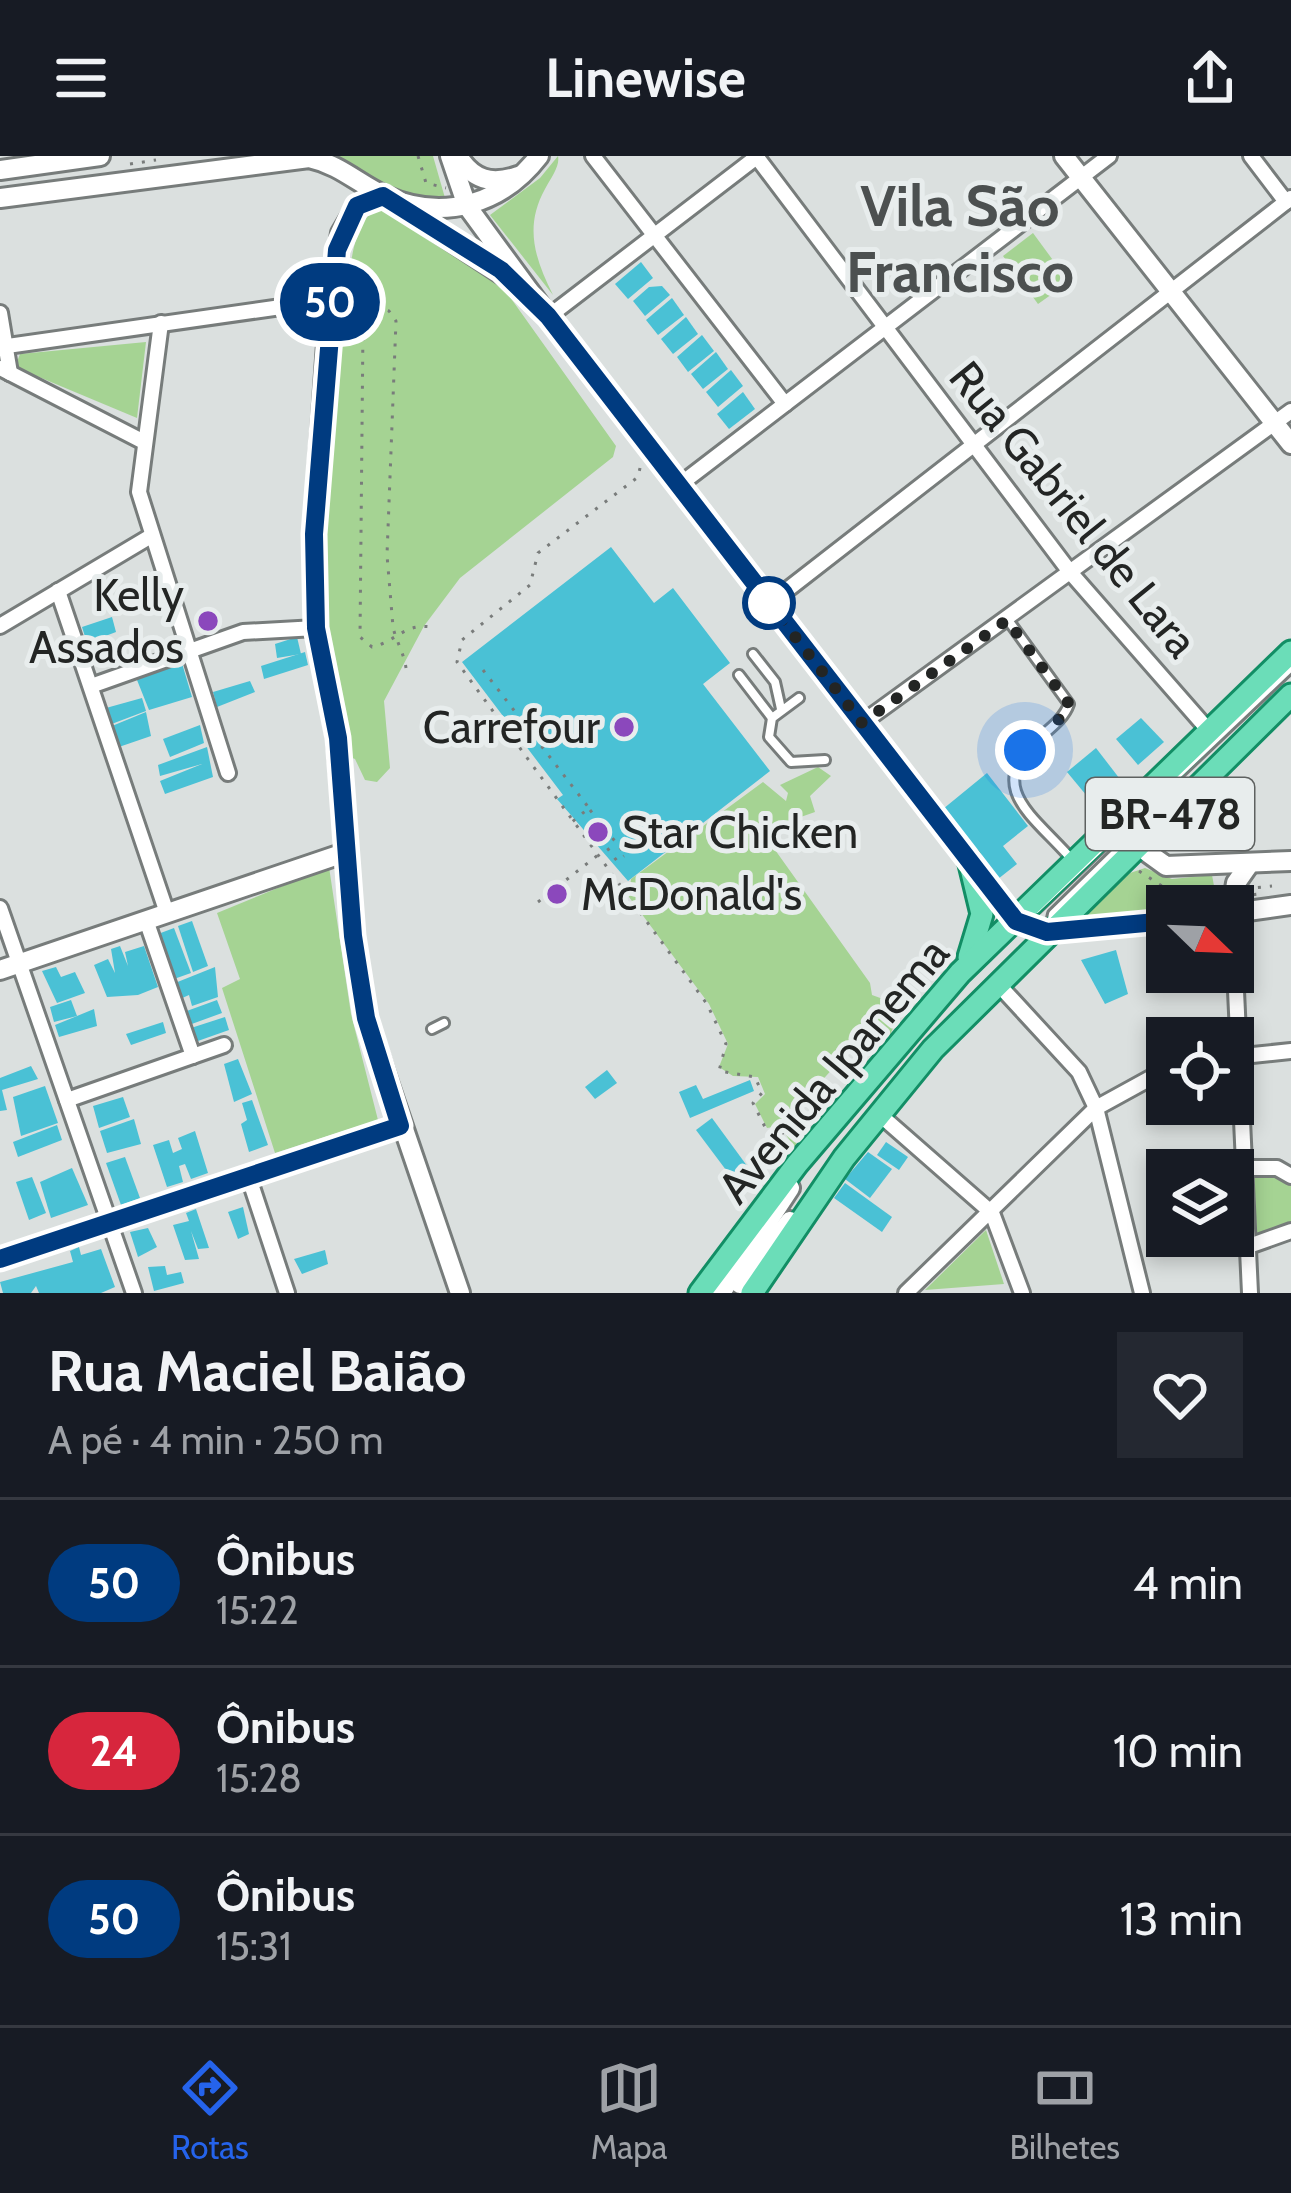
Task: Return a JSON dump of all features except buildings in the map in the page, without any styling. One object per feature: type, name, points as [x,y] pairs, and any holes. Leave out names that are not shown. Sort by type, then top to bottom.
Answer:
[{"type":"main road","points":[[0,170],[100,156]]},
{"type":"main road","points":[[454,156],[463,198],[548,316],[969,860],[1020,917],[1048,932],[1146,924]]},
{"type":"main road","points":[[454,156],[468,172],[484,180],[507,180],[534,163]]},
{"type":"main road","points":[[1064,156],[1282,417],[1291,444]]},
{"type":"main road","points":[[0,198],[294,158],[335,165],[501,270],[548,316]]},
{"type":"main road","points":[[460,1293],[366,1018],[338,738],[316,628],[314,534],[330,300],[337,250],[349,217],[363,200],[383,196],[444,209],[463,198],[506,191],[534,163]]},
{"type":"main road","name":"Avenida Ipanema","points":[[700,1293],[797,1164],[960,973],[1291,652]]},
{"type":"main road","name":"Avenida Ipanema","points":[[752,1293],[844,1158],[997,982],[1291,695]]},
{"type":"main road","points":[[1148,836],[1153,862],[1291,861]]},
{"type":"main road","points":[[10,967],[347,852]]},
{"type":"main road","points":[[960,973],[981,927],[969,860]]},
{"type":"main road","points":[[1239,885],[1250,863]]},
{"type":"main road","points":[[1214,865],[1226,885]]},
{"type":"main road","points":[[1254,901],[1291,905]]},
{"type":"main road","points":[[721,1293],[847,1105]]},
{"type":"main road","points":[[734,1293],[844,1158]]},
{"type":"street","points":[[593,156],[785,404]]},
{"type":"street","points":[[548,316],[757,156]]},
{"type":"street","name":"Rua Gabriel de Lara","points":[[757,156],[1070,572],[1210,732]]},
{"type":"street","points":[[678,487],[1109,156]]},
{"type":"street","points":[[769,604],[1289,200],[1251,156]]},
{"type":"street","points":[[3,346],[330,300]]},
{"type":"street","points":[[0,313],[5,371],[144,442]]},
{"type":"street","points":[[161,323],[140,492],[228,773]]},
{"type":"street","points":[[862,723],[1282,417]]},
{"type":"street","points":[[0,626],[152,536]]},
{"type":"street","points":[[58,592],[167,913]]},
{"type":"street","points":[[91,686],[243,632],[316,628]]},
{"type":"street","points":[[0,908],[10,967],[67,1100],[134,1293]]},
{"type":"street","points":[[146,920],[193,1056]]},
{"type":"street","points":[[997,982],[1057,1044],[1079,1072],[1096,1108],[1142,1293]]},
{"type":"street","points":[[67,1100],[224,1045]]},
{"type":"street","points":[[1254,1055],[1291,1051]]},
{"type":"street","points":[[906,1293],[1096,1108],[1146,1081]]},
{"type":"street","points":[[879,1114],[992,1213],[1022,1293]]},
{"type":"street","points":[[0,1259],[400,1126]]},
{"type":"street","points":[[1254,1168],[1277,1168],[1291,1176]]},
{"type":"street","points":[[249,1178],[287,1293]]},
{"type":"street","points":[[1254,1244],[1291,1231]]},
{"type":"street","points":[[1249,1257],[1250,1293]]},
{"type":"lane","points":[[1007,620],[1067,696],[1067,712],[1013,765],[1010,778],[1015,793],[1075,863]]},
{"type":"lane","points":[[753,654],[776,682],[781,709]]},
{"type":"lane","points":[[1020,917],[1043,907],[1291,667]]},
{"type":"lane","points":[[739,674],[772,718]]},
{"type":"lane","points":[[1048,932],[1053,914],[1291,682]]},
{"type":"lane","points":[[799,698],[772,718],[769,737],[782,756],[799,764],[825,760]]},
{"type":"lane","points":[[432,1029],[444,1023]]},
{"type":"path","points":[[418,156],[426,183],[463,198]]},
{"type":"path","points":[[406,668],[395,636],[387,555],[396,321],[389,310],[379,308],[363,326],[359,628],[363,642],[372,647],[395,636],[409,626],[431,628]]},
{"type":"path","points":[[640,468],[638,478],[538,553],[530,585],[458,646],[457,662],[558,794],[552,799],[601,853],[628,890],[623,893],[707,1004],[726,1044],[719,1072],[757,1080],[762,1093],[753,1103],[766,1129],[782,1131],[797,1164]]},
{"type":"path","points":[[483,670],[626,855],[617,862],[598,837],[607,831]]},
{"type":"path","points":[[565,830],[589,808]]},
{"type":"path","points":[[538,902],[601,853]]},
{"type":"path","points":[[1129,854],[1145,880],[1158,885]]},
{"type":"path","points":[[1254,892],[1272,886]]},
{"type":"green space","points":[[327,156],[433,156],[445,198],[405,193]]},
{"type":"green space","points":[[558,156],[534,230],[537,256],[553,295],[490,215],[540,178]]},
{"type":"green space","points":[[385,208],[495,276],[616,446],[613,457],[460,578],[424,626],[384,701],[390,768],[377,782],[365,780],[355,759],[347,756],[326,631],[323,527],[350,265],[363,222]]},
{"type":"green space","points":[[1033,233],[1069,282],[1038,304],[1003,256]]},
{"type":"green space","points":[[146,342],[137,418],[15,367],[20,354]]},
{"type":"green space","points":[[818,767],[831,776],[810,796],[815,812],[795,819],[768,840],[870,983],[872,995],[883,999],[893,1028],[890,1035],[854,1045],[799,1106],[796,1150],[780,1126],[767,1128],[755,1104],[765,1094],[758,1077],[733,1076],[719,1067],[728,1044],[709,1004],[629,897],[631,879],[763,782],[786,801],[788,793],[780,785]]},
{"type":"green space","points":[[329,867],[351,1014],[378,1120],[275,1153],[222,988],[240,979],[217,913]]},
{"type":"green space","points":[[1145,868],[1172,879],[1212,875],[1214,885],[1146,885],[1146,915],[1081,920],[1130,873]]},
{"type":"green space","points":[[1254,1170],[1276,1172],[1291,1180],[1291,1226],[1257,1240]]},
{"type":"green space","points":[[986,1230],[1004,1284],[925,1290]]},
{"type":"bus line","name":"50","points":[[0,1259],[400,1126],[366,1018],[353,936],[338,738],[316,628],[314,534],[330,300],[341,233],[357,206],[372,196],[383,196],[501,270],[548,316],[1016,921],[1047,932],[1146,924]]},
{"type":"place","name":"Kelly Assados","points":[[208,621]]},
{"type":"place","name":"Carrefour","points":[[624,727]]},
{"type":"place","name":"Star Chicken","points":[[598,832]]},
{"type":"place","name":"McDonald's","points":[[557,894]]},
{"type":"district","name":"Vila São Francisco","points":[[960,238]]},
{"type":"route","points":[[769,603],[862,723],[1007,620],[1069,704],[1067,712],[1025,750]]}]
